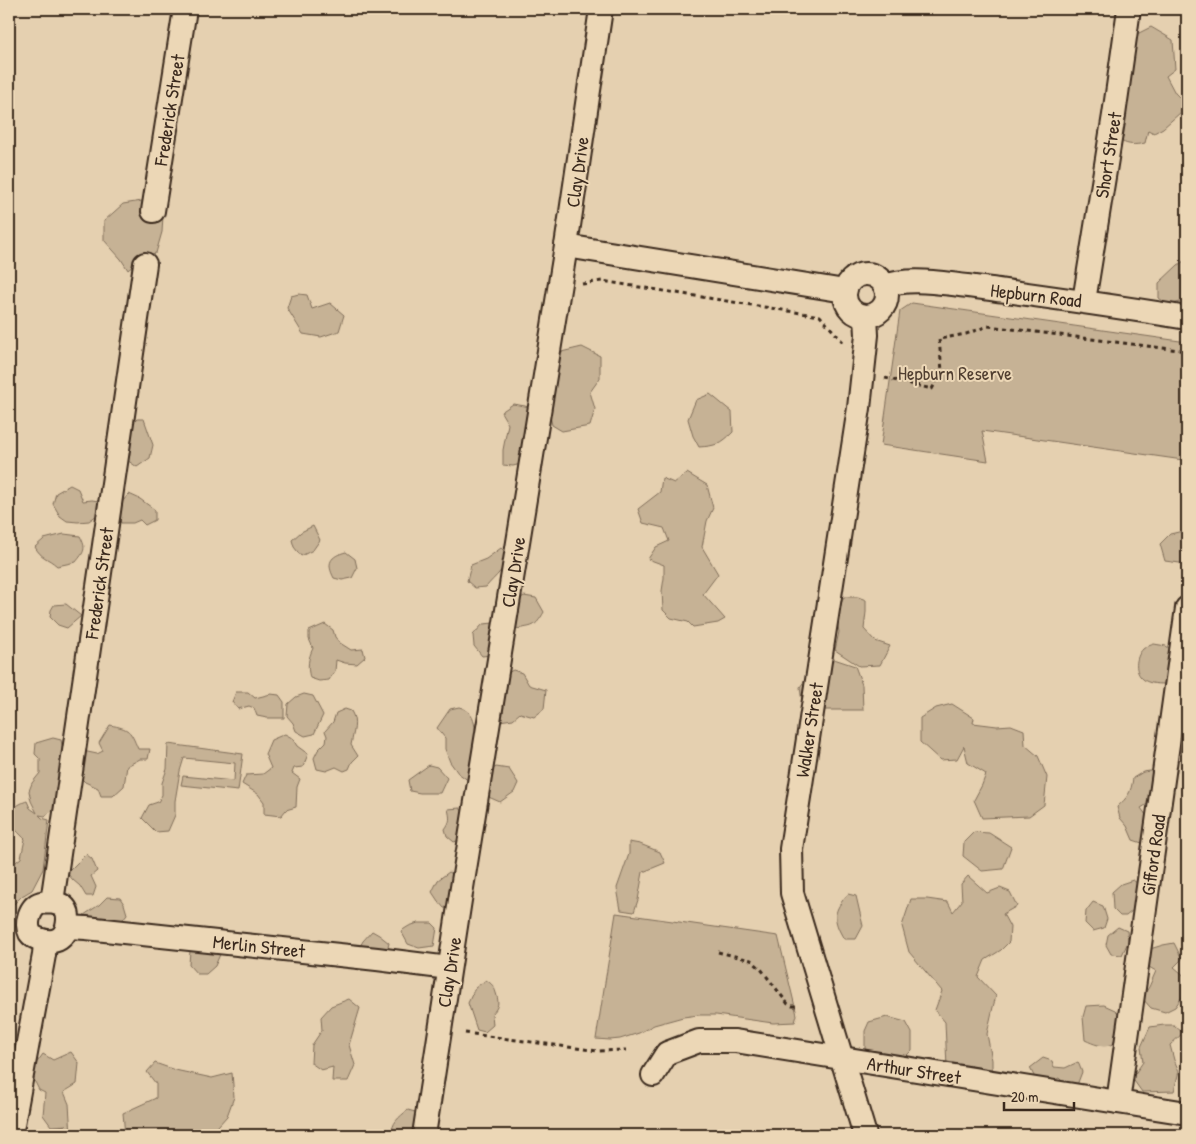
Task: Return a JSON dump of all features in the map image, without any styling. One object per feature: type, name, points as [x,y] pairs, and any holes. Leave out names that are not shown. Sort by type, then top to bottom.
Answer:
[{"type":"street","name":"Frederick Street","points":[[152,211],[185,9]]},
{"type":"street","name":"Clay Drive","points":[[424,1135],[449,968],[566,246],[601,9]]},
{"type":"street","name":"Short Street","points":[[1084,301],[1129,9]]},
{"type":"street","points":[[566,246],[845,291]]},
{"type":"street","name":"Frederick Street","points":[[52,902],[146,264]]},
{"type":"street","points":[[867,274],[874,276],[885,286],[887,300],[880,312],[874,316],[859,316],[847,306],[845,291],[847,284],[853,279],[859,275],[867,274]]},
{"type":"street","name":"Hepburn Road","points":[[885,286],[894,282],[931,282],[1084,301],[1187,318]]},
{"type":"street","name":"Walker Street","points":[[865,1135],[792,893],[791,849],[859,408],[867,335],[866,317]]},
{"type":"street","name":"Gifford Road","points":[[1118,1102],[1187,608]]},
{"type":"street","points":[[52,902],[63,906],[68,913],[68,927],[63,936],[56,941],[45,941],[35,938],[19,919],[39,904],[52,902]]},
{"type":"street","name":"Merlin Street","points":[[68,927],[449,968]]},
{"type":"street","points":[[11,1135],[45,941]]},
{"type":"street","name":"Arthur Street","points":[[653,1075],[667,1053],[699,1041],[735,1041],[1187,1113]]},
{"type":"path","points":[[718,952],[751,960],[760,968],[788,1004],[798,1006]]},
{"type":"path","points":[[465,1033],[598,1051],[626,1050]]},
{"type":"green space","points":[[1151,27],[1173,40],[1175,69],[1166,76],[1175,93],[1184,102],[1180,113],[1163,128],[1154,133],[1148,130],[1145,143],[1127,144],[1118,139],[1105,127],[1135,35]]},
{"type":"green space","points":[[142,201],[163,216],[162,232],[156,253],[146,255],[128,270],[104,240],[104,221],[123,204]]},
{"type":"green space","points":[[1187,259],[1187,302],[1168,305],[1159,298],[1159,283]]},
{"type":"green space","points":[[307,295],[312,309],[330,303],[344,315],[339,331],[321,337],[303,334],[287,308],[291,296]]},
{"type":"green space","name":"Hepburn Reserve","points":[[912,303],[1187,342],[1187,433],[1183,460],[982,431],[988,461],[881,445],[900,311]]},
{"type":"green space","points":[[582,347],[600,356],[600,378],[590,392],[595,409],[590,426],[562,431],[552,425],[546,399],[557,353]]},
{"type":"green space","points":[[710,394],[732,412],[733,432],[718,444],[699,447],[693,436],[688,419],[696,400]]},
{"type":"green space","points":[[513,404],[540,412],[521,464],[513,466],[503,465],[503,450],[508,424],[501,412]]},
{"type":"green space","points":[[137,419],[144,419],[153,445],[150,458],[137,467],[124,458],[126,431]]},
{"type":"green space","points":[[687,473],[707,485],[713,508],[707,521],[702,547],[718,574],[703,594],[725,619],[718,623],[693,627],[688,622],[671,618],[663,610],[664,565],[648,559],[656,547],[669,541],[664,528],[643,523],[638,509],[660,492],[662,478],[674,483]]},
{"type":"green space","points":[[70,485],[78,489],[83,501],[99,501],[97,515],[89,521],[67,521],[60,516],[53,504],[56,493]]},
{"type":"green space","points":[[129,494],[140,499],[155,510],[155,520],[145,525],[140,520],[133,523],[121,523],[119,507]]},
{"type":"green space","points":[[313,526],[320,540],[313,550],[301,556],[294,547],[292,540],[301,532]]},
{"type":"green space","points":[[1183,531],[1187,535],[1187,564],[1165,561],[1160,544],[1170,534]]},
{"type":"green space","points":[[64,534],[80,536],[84,550],[76,562],[57,566],[42,556],[35,547],[44,539]]},
{"type":"green space","points":[[501,548],[507,553],[503,568],[486,587],[475,588],[467,581],[471,565],[486,559]]},
{"type":"green space","points":[[346,552],[355,559],[357,568],[352,578],[342,580],[334,578],[330,568],[331,561],[336,556]]},
{"type":"green space","points":[[524,596],[536,598],[544,612],[533,625],[516,629],[510,615],[515,602]]},
{"type":"green space","points":[[844,597],[858,597],[866,600],[864,629],[875,641],[890,646],[880,665],[859,666],[835,650],[839,632],[836,615]]},
{"type":"green space","points":[[66,604],[81,616],[67,628],[58,625],[50,617],[54,605]]},
{"type":"green space","points":[[494,623],[492,655],[482,656],[474,646],[473,635],[483,624]]},
{"type":"green space","points":[[325,624],[333,630],[335,637],[340,643],[351,650],[363,649],[365,657],[357,664],[336,660],[335,671],[329,680],[319,681],[310,678],[309,674],[308,663],[313,648],[309,639],[309,631]]},
{"type":"green space","points":[[1154,644],[1166,646],[1180,656],[1167,684],[1148,682],[1140,676],[1137,669],[1137,660],[1140,652]]},
{"type":"green space","points":[[831,658],[855,666],[862,685],[863,710],[803,710],[800,687],[814,668]]},
{"type":"green space","points":[[513,670],[522,673],[529,685],[546,690],[544,709],[534,717],[520,713],[513,719],[499,721],[500,677]]},
{"type":"green space","points":[[236,692],[248,692],[255,698],[271,694],[279,695],[284,702],[284,718],[257,716],[254,708],[249,706],[238,709],[232,702]]},
{"type":"green space","points":[[304,694],[313,696],[323,715],[314,734],[305,736],[296,731],[293,723],[287,716],[288,704],[296,697]]},
{"type":"green space","points":[[952,704],[974,718],[973,723],[997,726],[1011,725],[1024,730],[1025,745],[1038,756],[1047,777],[1044,805],[1029,816],[982,818],[974,800],[986,774],[968,763],[964,746],[957,759],[940,760],[920,742],[920,718],[936,708]]},
{"type":"green space","points":[[459,707],[465,709],[472,718],[475,729],[473,747],[479,753],[469,781],[458,773],[450,762],[445,749],[445,738],[437,728],[450,709]]},
{"type":"green space","points":[[345,709],[351,711],[353,715],[354,728],[351,745],[358,756],[352,762],[349,769],[344,771],[336,767],[326,771],[317,769],[314,758],[318,750],[326,742],[327,736],[325,731],[333,722],[336,713]]},
{"type":"green space","points":[[110,725],[126,729],[138,749],[150,749],[148,759],[140,759],[127,766],[124,786],[113,796],[101,796],[98,788],[85,782],[74,771],[83,751],[97,754],[103,751],[99,743]]},
{"type":"green space","points":[[285,734],[292,738],[297,746],[308,754],[303,767],[294,768],[292,773],[300,779],[297,787],[296,807],[286,810],[281,816],[264,814],[264,802],[258,794],[242,784],[246,775],[263,774],[271,768],[265,754],[271,740]]},
{"type":"green space","points":[[53,738],[61,740],[63,751],[61,761],[72,778],[54,809],[45,816],[39,815],[49,820],[43,869],[32,890],[14,904],[9,903],[9,867],[21,858],[25,839],[11,825],[9,817],[14,808],[27,801],[30,808],[37,813],[31,801],[29,791],[32,783],[40,773],[40,759],[35,754],[36,743]]},
{"type":"green space","points":[[168,744],[243,754],[238,791],[181,785],[183,776],[234,781],[235,763],[184,758],[175,801],[175,815],[168,831],[156,832],[142,818],[149,805],[158,802],[162,795],[162,783],[167,769]]},
{"type":"green space","points":[[429,765],[437,767],[447,778],[440,793],[410,791],[408,780]]},
{"type":"green space","points":[[496,767],[509,769],[518,783],[514,792],[500,802],[484,795],[484,775]]},
{"type":"green space","points":[[1143,772],[1161,773],[1154,800],[1141,808],[1149,819],[1149,834],[1142,843],[1133,840],[1127,826],[1120,818],[1117,807],[1128,794],[1133,778]]},
{"type":"green space","points":[[460,808],[465,815],[462,839],[454,842],[447,836],[445,829],[450,819],[448,809]]},
{"type":"green space","points":[[974,832],[989,833],[1011,847],[1003,869],[982,871],[963,856],[964,842]]},
{"type":"green space","points":[[629,842],[660,852],[665,863],[643,872],[634,912],[621,910],[617,888],[629,854]]},
{"type":"green space","points":[[86,854],[92,859],[97,871],[91,876],[96,887],[93,896],[86,896],[80,886],[67,873]]},
{"type":"green space","points":[[449,872],[460,878],[451,908],[444,908],[432,892],[438,880]]},
{"type":"green space","points":[[968,876],[987,893],[1000,888],[1010,892],[1017,906],[1003,914],[1010,927],[1009,942],[1001,950],[985,960],[978,977],[996,996],[987,1034],[992,1060],[992,1078],[947,1068],[945,1022],[935,1010],[942,991],[909,952],[902,926],[911,899],[948,902],[953,912],[962,901],[961,884]]},
{"type":"green space","points":[[1133,880],[1142,887],[1138,907],[1126,916],[1120,916],[1113,909],[1112,892],[1121,884]]},
{"type":"green space","points":[[848,894],[856,896],[863,926],[856,939],[844,939],[837,926],[837,910]]},
{"type":"green space","points":[[107,897],[120,898],[124,904],[127,914],[118,933],[89,931],[84,915]]},
{"type":"green space","points":[[1093,902],[1103,906],[1107,919],[1104,928],[1093,931],[1085,923],[1086,911]]},
{"type":"green space","points":[[616,913],[778,936],[797,1015],[795,1022],[773,1023],[716,1015],[699,1015],[683,1017],[654,1025],[639,1033],[620,1039],[596,1039]]},
{"type":"green space","points":[[418,923],[432,923],[437,928],[434,946],[419,948],[408,944],[401,931]]},
{"type":"green space","points":[[1118,927],[1127,931],[1128,942],[1122,955],[1111,954],[1106,945],[1108,935]]},
{"type":"green space","points":[[372,931],[389,943],[387,952],[359,948]]},
{"type":"green space","points":[[1174,943],[1182,959],[1174,967],[1187,978],[1187,990],[1175,1007],[1165,1012],[1151,1008],[1142,998],[1156,971],[1149,967],[1150,949]]},
{"type":"green space","points":[[190,950],[221,952],[215,966],[206,974],[197,974],[189,965]]},
{"type":"green space","points":[[486,980],[494,987],[498,1002],[492,1014],[493,1025],[485,1032],[477,1030],[468,1003],[475,988]]},
{"type":"green space","points":[[349,999],[360,1008],[349,1045],[355,1065],[348,1081],[332,1081],[333,1067],[321,1070],[311,1063],[312,1045],[322,1030],[321,1017],[331,1006]]},
{"type":"green space","points":[[1104,1005],[1115,1010],[1125,1019],[1127,1037],[1111,1045],[1102,1046],[1085,1040],[1083,1017],[1086,1006]]},
{"type":"green space","points":[[887,1017],[906,1022],[912,1033],[912,1050],[900,1062],[881,1059],[865,1049],[865,1031],[869,1022]]},
{"type":"green space","points":[[1174,1025],[1183,1033],[1170,1045],[1179,1071],[1174,1091],[1142,1092],[1132,1078],[1143,1062],[1141,1047],[1150,1027]]},
{"type":"green space","points":[[71,1052],[79,1063],[77,1084],[64,1092],[69,1104],[71,1135],[40,1135],[66,1125],[51,1126],[43,1115],[45,1093],[39,1090],[30,1072],[43,1054],[53,1060]]},
{"type":"green space","points":[[1043,1058],[1052,1061],[1054,1067],[1065,1068],[1078,1062],[1082,1072],[1077,1085],[1067,1086],[1059,1078],[1047,1083],[1036,1080],[1030,1068]]},
{"type":"green space","points":[[155,1063],[175,1070],[212,1078],[232,1073],[234,1097],[227,1116],[210,1135],[125,1135],[123,1113],[156,1098],[156,1084],[147,1072]]},
{"type":"green space","points":[[408,1110],[422,1114],[431,1135],[392,1135],[394,1124]]}]
